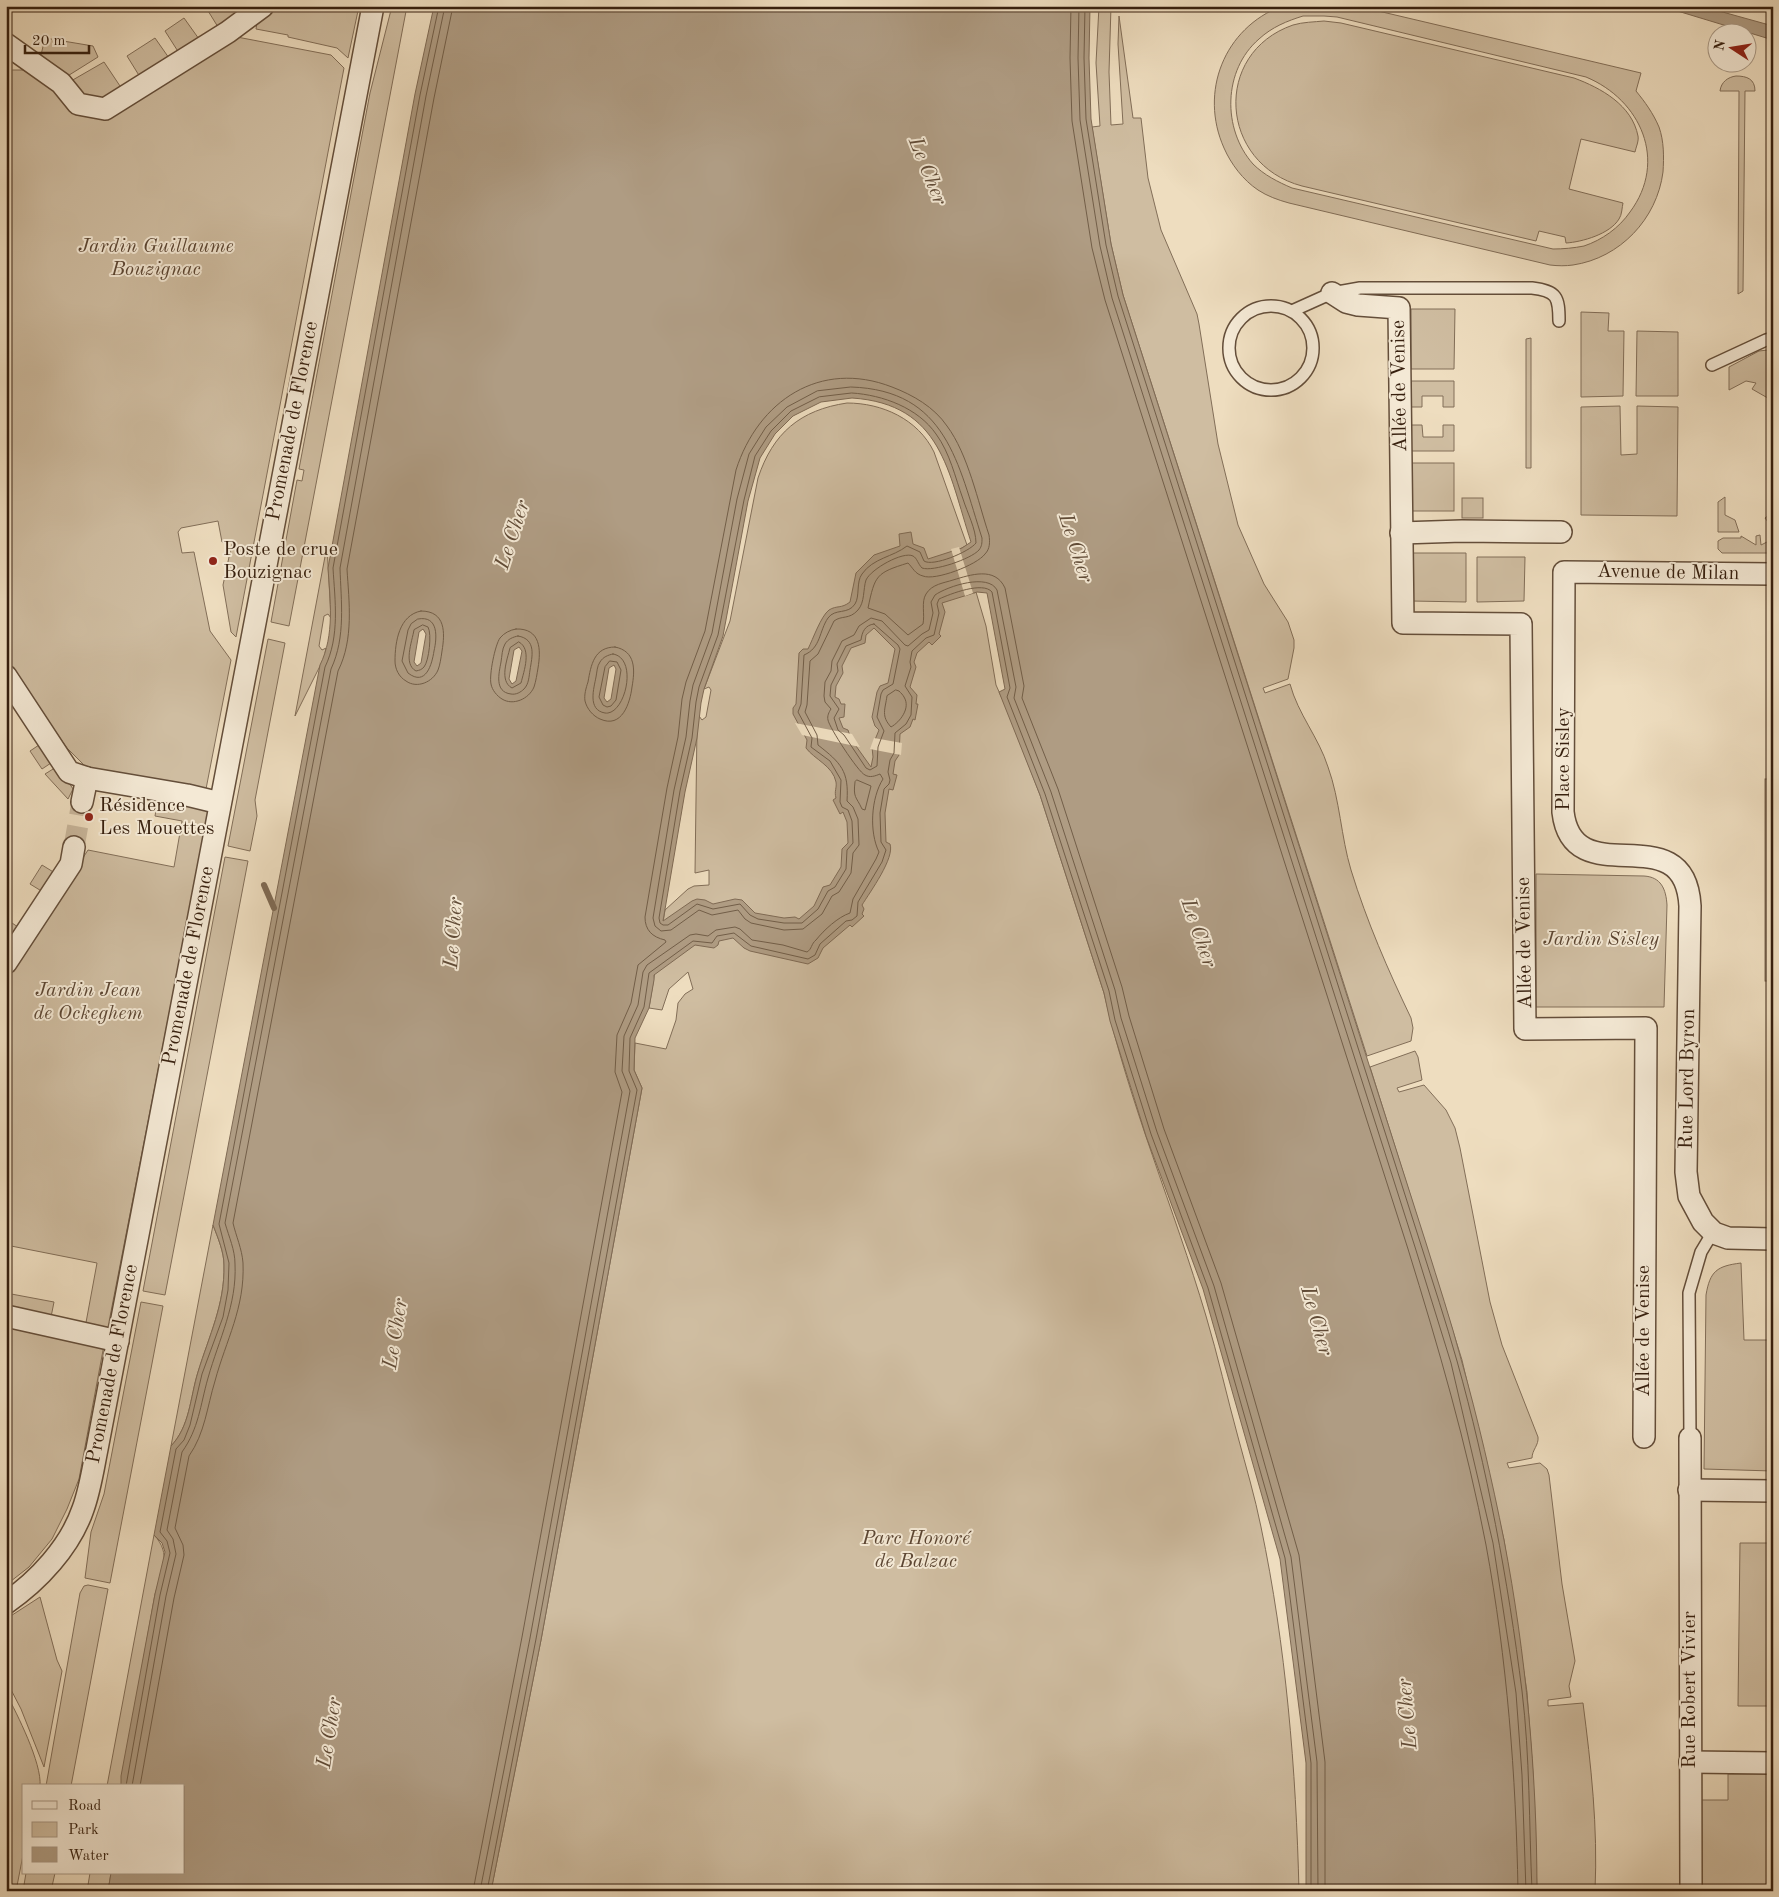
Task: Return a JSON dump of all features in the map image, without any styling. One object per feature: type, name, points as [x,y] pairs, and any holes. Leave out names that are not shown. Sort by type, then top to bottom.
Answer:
[{"type":"street","points":[[6,44],[61,84],[78,104],[104,109],[228,32],[263,6]]},
{"type":"street","name":"Promenade de Florence","points":[[6,1603],[22,1592],[61,1550],[74,1528],[83,1509],[97,1449],[372,6]]},
{"type":"street","name":"Allée de Venise","points":[[1332,293],[1346,302],[1358,305],[1399,308],[1403,623],[1521,624],[1525,1029],[1646,1028],[1644,1437]]},
{"type":"street","points":[[1401,533],[1462,531],[1561,532]]},
{"type":"street","name":"Avenue de Milan","points":[[1564,572],[1773,574]]},
{"type":"street","name":"Place Sisley","points":[[1564,572],[1563,812],[1566,828],[1574,841],[1593,852],[1652,856],[1671,864]]},
{"type":"street","points":[[6,676],[70,772],[87,778],[220,803]]},
{"type":"street","points":[[82,802],[87,778]]},
{"type":"street","points":[[6,963],[71,864],[74,847]]},
{"type":"street","name":"Rue Lord Byron","points":[[1671,864],[1684,878],[1690,895],[1686,1172],[1689,1196],[1703,1222],[1713,1232]]},
{"type":"street","points":[[1713,1232],[1728,1238],[1773,1239]]},
{"type":"street","points":[[6,1316],[118,1341]]},
{"type":"street","name":"Rue Robert Vivier","points":[[1690,1438],[1691,1891]]},
{"type":"street","points":[[1689,1490],[1773,1491]]},
{"type":"street","points":[[1690,1762],[1773,1763]]},
{"type":"lane","points":[[1292,311],[1305,324],[1312,341],[1309,365],[1302,376],[1287,386],[1269,390],[1246,382],[1237,373],[1229,354],[1230,337],[1244,316],[1259,308],[1276,306],[1292,311],[1332,293],[1360,288],[1544,289],[1550,291],[1558,300],[1559,321]]},
{"type":"lane","points":[[1712,365],[1773,338]]},
{"type":"lane","name":"Rue Robert Vivier","points":[[1690,1438],[1688,1292],[1701,1252],[1713,1232]]},
{"type":"green space","points":[[205,6],[247,6],[218,27]]},
{"type":"green space","points":[[273,6],[359,6],[348,58],[337,48],[256,29],[258,16]]},
{"type":"green space","points":[[392,6],[407,6],[289,626],[271,622],[297,480],[302,481],[304,470],[299,469],[370,93]]},
{"type":"green space","points":[[1099,6],[1111,6],[1109,72],[1111,125],[1123,124],[1118,44],[1119,16],[1133,118],[1141,118],[1148,178],[1161,230],[1197,314],[1218,444],[1238,525],[1264,584],[1288,622],[1294,640],[1288,679],[1263,688],[1265,693],[1290,684],[1298,706],[1324,756],[1335,792],[1348,857],[1357,889],[1378,946],[1411,1018],[1413,1028],[1411,1041],[1367,1056],[1123,295],[1111,244],[1092,127],[1100,126],[1096,63]]},
{"type":"green space","points":[[1282,6],[1357,6],[1641,73],[1636,91],[1657,122],[1661,132],[1663,149],[1663,172],[1653,205],[1633,234],[1621,245],[1590,261],[1559,266],[1289,203],[1265,194],[1247,181],[1230,160],[1217,127],[1214,105],[1216,84],[1222,64],[1232,46],[1245,30],[1262,16]],"holes":[[[1303,16],[1337,17],[1586,77],[1605,87],[1634,116],[1643,134],[1647,153],[1647,173],[1641,192],[1630,212],[1610,233],[1597,240],[1584,246],[1553,249],[1292,188],[1266,175],[1253,164],[1243,150],[1236,134],[1232,117],[1233,83],[1247,52],[1264,35],[1285,22]]]},
{"type":"green space","points":[[184,18],[199,39],[179,53],[165,31]]},
{"type":"green space","points":[[1324,21],[1341,23],[1574,78],[1595,87],[1614,99],[1629,115],[1635,125],[1638,142],[1635,152],[1581,139],[1569,189],[1623,203],[1619,219],[1602,233],[1580,241],[1566,243],[1565,237],[1539,231],[1536,241],[1302,186],[1274,174],[1254,156],[1241,133],[1236,108],[1238,82],[1249,59],[1267,39],[1293,25]]},
{"type":"green space","name":"Jardin Guillaume Bouzignac","points":[[237,37],[331,55],[344,68],[236,637],[231,632],[223,585],[232,543],[230,541],[222,542],[218,521],[181,528],[178,532],[182,553],[194,552],[210,631],[231,660],[206,789],[87,768],[67,748],[6,660],[6,70],[23,70],[107,117]]},
{"type":"green space","points":[[45,38],[93,46],[98,57],[66,77],[41,55]]},
{"type":"green space","points":[[155,38],[169,58],[140,77],[127,56]]},
{"type":"green space","points":[[104,62],[122,89],[102,103],[80,99],[71,81]]},
{"type":"green space","points":[[1736,76],[1750,79],[1755,87],[1755,91],[1745,91],[1743,291],[1738,294],[1739,91],[1720,91],[1725,80]]},
{"type":"green space","points":[[1411,309],[1455,309],[1454,369],[1411,369]]},
{"type":"green space","points":[[1581,312],[1609,313],[1608,331],[1624,331],[1623,396],[1581,397]]},
{"type":"green space","points":[[1637,331],[1678,332],[1678,396],[1636,396]]},
{"type":"green space","points":[[1531,338],[1531,468],[1526,468],[1526,339]]},
{"type":"green space","points":[[1759,351],[1773,351],[1773,401],[1752,389],[1756,383],[1746,381],[1729,390],[1729,367]]},
{"type":"green space","points":[[1411,381],[1454,381],[1454,407],[1443,407],[1443,396],[1422,396],[1422,407],[1411,407]]},
{"type":"green space","name":"Parc Honoré de Balzac","points":[[847,403],[873,406],[898,415],[919,430],[934,452],[967,545],[960,549],[986,626],[996,685],[1040,795],[1104,993],[1126,1075],[1206,1316],[1256,1504],[1270,1572],[1288,1708],[1295,1799],[1299,1891],[491,1891],[541,1640],[642,1088],[634,1070],[635,1043],[666,1049],[676,1020],[678,1003],[685,994],[693,989],[688,972],[669,989],[662,1010],[649,1008],[665,910],[688,889],[694,886],[709,885],[709,870],[695,873],[697,727],[699,716],[702,720],[706,717],[711,690],[709,687],[704,689],[730,621],[758,478],[764,462],[780,436],[802,418],[830,406]]},
{"type":"green space","points":[[1620,406],[1621,455],[1637,454],[1637,406],[1678,407],[1677,516],[1581,515],[1581,407]]},
{"type":"green space","points":[[1411,425],[1422,425],[1423,437],[1443,437],[1443,425],[1454,425],[1454,451],[1411,451]]},
{"type":"green space","points":[[1411,463],[1454,463],[1454,511],[1411,511]]},
{"type":"green space","points":[[1725,497],[1725,515],[1735,520],[1739,532],[1718,532],[1718,502]]},
{"type":"green space","points":[[1462,498],[1483,498],[1483,518],[1462,518]]},
{"type":"green space","points":[[1769,500],[1773,500],[1773,525],[1771,526],[1765,518],[1769,515]]},
{"type":"green space","points":[[1760,535],[1761,545],[1773,539],[1773,553],[1722,553],[1718,549],[1718,541],[1723,538],[1741,538],[1741,536],[1756,545],[1756,536]]},
{"type":"green space","points":[[327,546],[331,618],[328,614],[324,616],[319,646],[322,650],[326,648],[324,658],[295,716]]},
{"type":"green space","points":[[1411,553],[1466,553],[1466,602],[1411,601]]},
{"type":"green space","points":[[1477,557],[1525,557],[1524,601],[1477,602]]},
{"type":"green space","points":[[268,639],[285,643],[255,800],[257,816],[250,851],[228,846]]},
{"type":"green space","points":[[42,743],[54,761],[42,769],[30,751]]},
{"type":"green space","points":[[58,766],[73,789],[68,799],[45,774]]},
{"type":"green space","points":[[1765,779],[1773,779],[1773,981],[1765,981]]},
{"type":"green space","name":"Jardin Jean de Ockeghem","points":[[158,798],[210,804],[107,1332],[85,1328],[97,1263],[6,1245],[6,977],[88,850],[174,867],[182,821],[155,816]]},
{"type":"green space","points":[[225,857],[248,861],[165,1295],[143,1291]]},
{"type":"green space","points":[[42,865],[55,873],[43,892],[30,884]]},
{"type":"green space","name":"Jardin Sisley","points":[[1536,874],[1644,876],[1655,879],[1662,885],[1667,905],[1664,1007],[1536,1007]]},
{"type":"green space","points":[[6,919],[18,927],[6,946]]},
{"type":"green space","points":[[1415,1051],[1418,1057],[1422,1080],[1397,1088],[1399,1092],[1424,1085],[1446,1110],[1455,1128],[1490,1302],[1502,1345],[1538,1437],[1532,1458],[1507,1463],[1509,1468],[1540,1463],[1547,1469],[1549,1475],[1562,1584],[1575,1661],[1569,1686],[1571,1697],[1548,1700],[1548,1706],[1583,1703],[1595,1820],[1595,1891],[1537,1891],[1533,1774],[1527,1692],[1504,1540],[1462,1360],[1370,1067]]},
{"type":"green space","points":[[213,1225],[224,1260],[222,1293],[216,1320],[198,1372],[186,1421],[171,1446]]},
{"type":"green space","points":[[1741,1263],[1744,1340],[1773,1340],[1773,1471],[1704,1469],[1706,1295],[1710,1280],[1716,1271],[1726,1266]]},
{"type":"green space","points":[[6,1293],[54,1302],[51,1317],[6,1308]]},
{"type":"green space","points":[[141,1302],[163,1306],[110,1583],[85,1578],[91,1532],[104,1494]]},
{"type":"green space","points":[[6,1326],[104,1345],[79,1479],[67,1509],[52,1539],[29,1567],[6,1585]]},
{"type":"green space","points":[[154,1535],[163,1549],[163,1570],[155,1594],[121,1784],[107,1784]]},
{"type":"green space","points":[[1740,1543],[1773,1543],[1773,1706],[1738,1706]]},
{"type":"green space","points":[[84,1586],[108,1589],[71,1784],[46,1784],[80,1593]]},
{"type":"green space","points":[[40,1597],[57,1660],[62,1671],[44,1767],[21,1709],[6,1680],[6,1619]]},
{"type":"green space","points":[[6,1693],[33,1752],[40,1776],[40,1784],[22,1784],[22,1860],[16,1891],[6,1891]]},
{"type":"green space","points":[[1728,1774],[1773,1774],[1773,1891],[1701,1891],[1701,1800],[1728,1800]]},
{"type":"green space","points":[[26,1874],[55,1874],[51,1891],[23,1891]]},
{"type":"green space","points":[[90,1874],[111,1874],[108,1891],[87,1891]]},
{"type":"water","name":"Le Cher","points":[[434,6],[1090,6],[1091,119],[1111,244],[1123,295],[1449,1316],[1495,1495],[1512,1583],[1529,1715],[1535,1803],[1537,1891],[1306,1891],[1306,1763],[1280,1559],[1203,1289],[1146,1136],[1110,1021],[1104,993],[1040,795],[999,692],[1005,689],[987,593],[977,592],[942,603],[945,612],[939,634],[941,636],[932,645],[929,642],[917,653],[914,662],[916,667],[910,687],[917,695],[916,704],[918,704],[915,720],[913,719],[910,727],[900,734],[899,755],[895,761],[893,774],[897,775],[893,790],[889,789],[885,813],[886,842],[890,844],[891,850],[881,875],[862,905],[864,909],[862,914],[864,916],[852,927],[850,925],[823,948],[818,958],[808,964],[750,951],[733,938],[719,941],[718,945],[714,948],[695,945],[654,975],[649,1008],[635,1038],[634,1070],[642,1088],[541,1640],[491,1891],[108,1891],[111,1874],[185,1874],[185,1784],[121,1784],[121,1776],[155,1594],[165,1552],[162,1543],[154,1535],[171,1446],[186,1421],[198,1372],[216,1320],[222,1293],[224,1260],[213,1225],[320,665],[328,642],[330,592],[328,568],[415,94]],"holes":[[[852,398],[882,403],[905,413],[923,428],[937,446],[947,467],[971,542],[962,548],[928,559],[924,548],[913,544],[911,532],[899,534],[900,546],[874,555],[856,573],[850,602],[844,606],[829,610],[820,622],[808,649],[803,649],[799,653],[796,704],[793,708],[793,714],[807,740],[806,748],[834,776],[836,798],[833,800],[840,814],[843,812],[847,822],[848,843],[842,849],[841,867],[830,885],[823,887],[814,906],[799,919],[755,913],[742,900],[735,899],[713,904],[697,899],[663,921],[685,792],[697,738],[701,703],[704,689],[723,636],[748,501],[760,458],[775,434],[793,416],[821,402]],[[874,628],[895,649],[888,683],[880,686],[877,692],[872,717],[875,726],[879,730],[872,747],[871,767],[851,739],[848,730],[843,728],[839,718],[844,717],[845,704],[841,704],[839,699],[835,697],[836,686],[843,673],[842,666],[851,648],[865,643],[866,635]],[[423,629],[426,634],[421,663],[417,666],[414,662],[419,632]],[[519,647],[522,651],[516,681],[512,684],[509,679],[514,650]],[[614,665],[616,669],[611,699],[607,702],[604,698],[609,668]]]},
{"type":"water","points":[[1661,6],[1701,6],[1773,26],[1773,40],[1756,35],[1756,22],[1714,22]]},
{"type":"pier","points":[[959,547],[973,593],[965,596],[951,549]]},
{"type":"pier","points":[[795,723],[852,734],[860,747],[802,735]]},
{"type":"pier","points":[[874,738],[902,743],[901,755],[870,749]]},
{"type":"waterway","points":[[264,885],[274,908]]},
{"type":"tunnel","points":[[74,847],[82,802]]},
{"type":"place","name":"Poste de crue Bouzignac","points":[[213,561]]},
{"type":"place","name":"Résidence Les Mouettes","points":[[89,817]]}]
